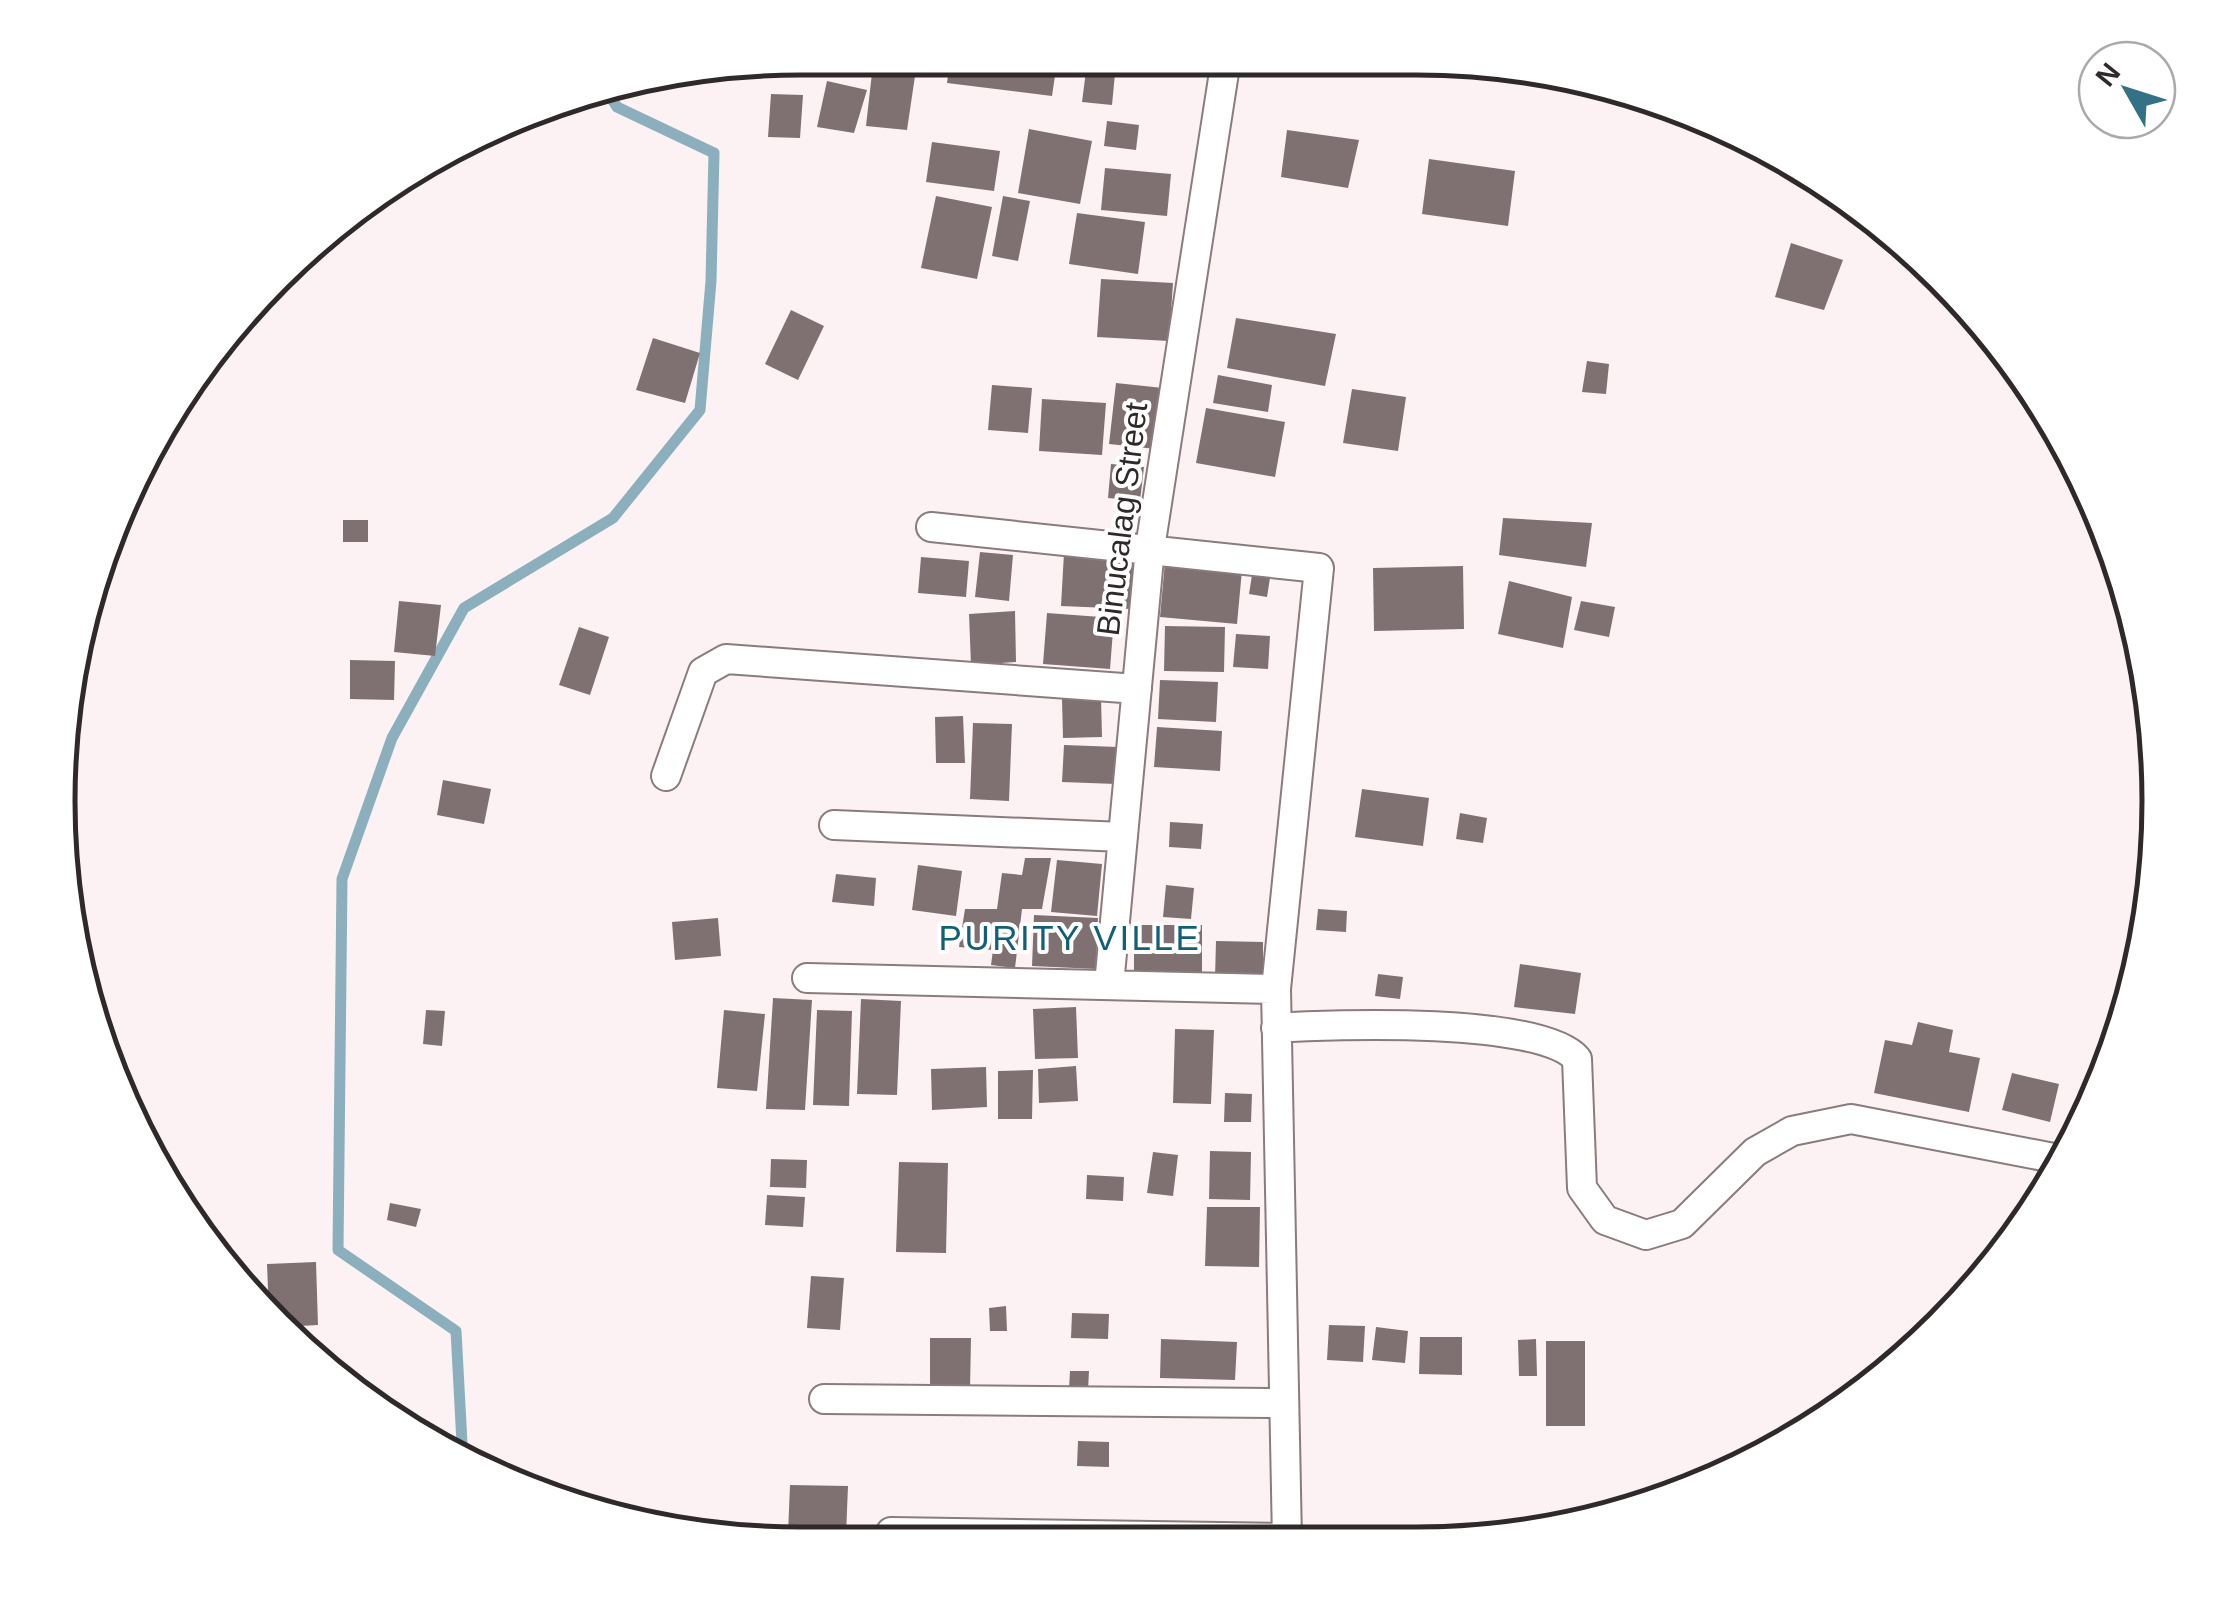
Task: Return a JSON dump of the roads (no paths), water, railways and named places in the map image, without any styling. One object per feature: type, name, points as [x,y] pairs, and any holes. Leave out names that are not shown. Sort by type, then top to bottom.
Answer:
[{"type":"street","name":"Binucalag Street","points":[[1109,985],[1150,548],[1224,75]]},
{"type":"street","points":[[930,527],[1319,568],[1276,988],[1287,1527]]},
{"type":"street","points":[[666,776],[703,672],[726,659],[1137,688]]},
{"type":"street","points":[[834,825],[1123,837]]},
{"type":"street","points":[[807,978],[1276,988]]},
{"type":"street","points":[[1276,1028],[1344,1024],[1471,1030],[1526,1034],[1566,1045],[1577,1059],[1582,1188],[1605,1220],[1646,1235],[1682,1224],[1755,1152],[1792,1131],[1851,1120],[2049,1157]]},
{"type":"street","points":[[824,1399],[1284,1403]]},
{"type":"waterway","points":[[462,1443],[456,1331],[338,1250],[342,879],[392,738],[464,608],[613,518],[700,410],[711,281],[714,153],[617,107],[613,100]]},
{"type":"district","name":"PURITY VILLE","points":[[1070,937]]}]
